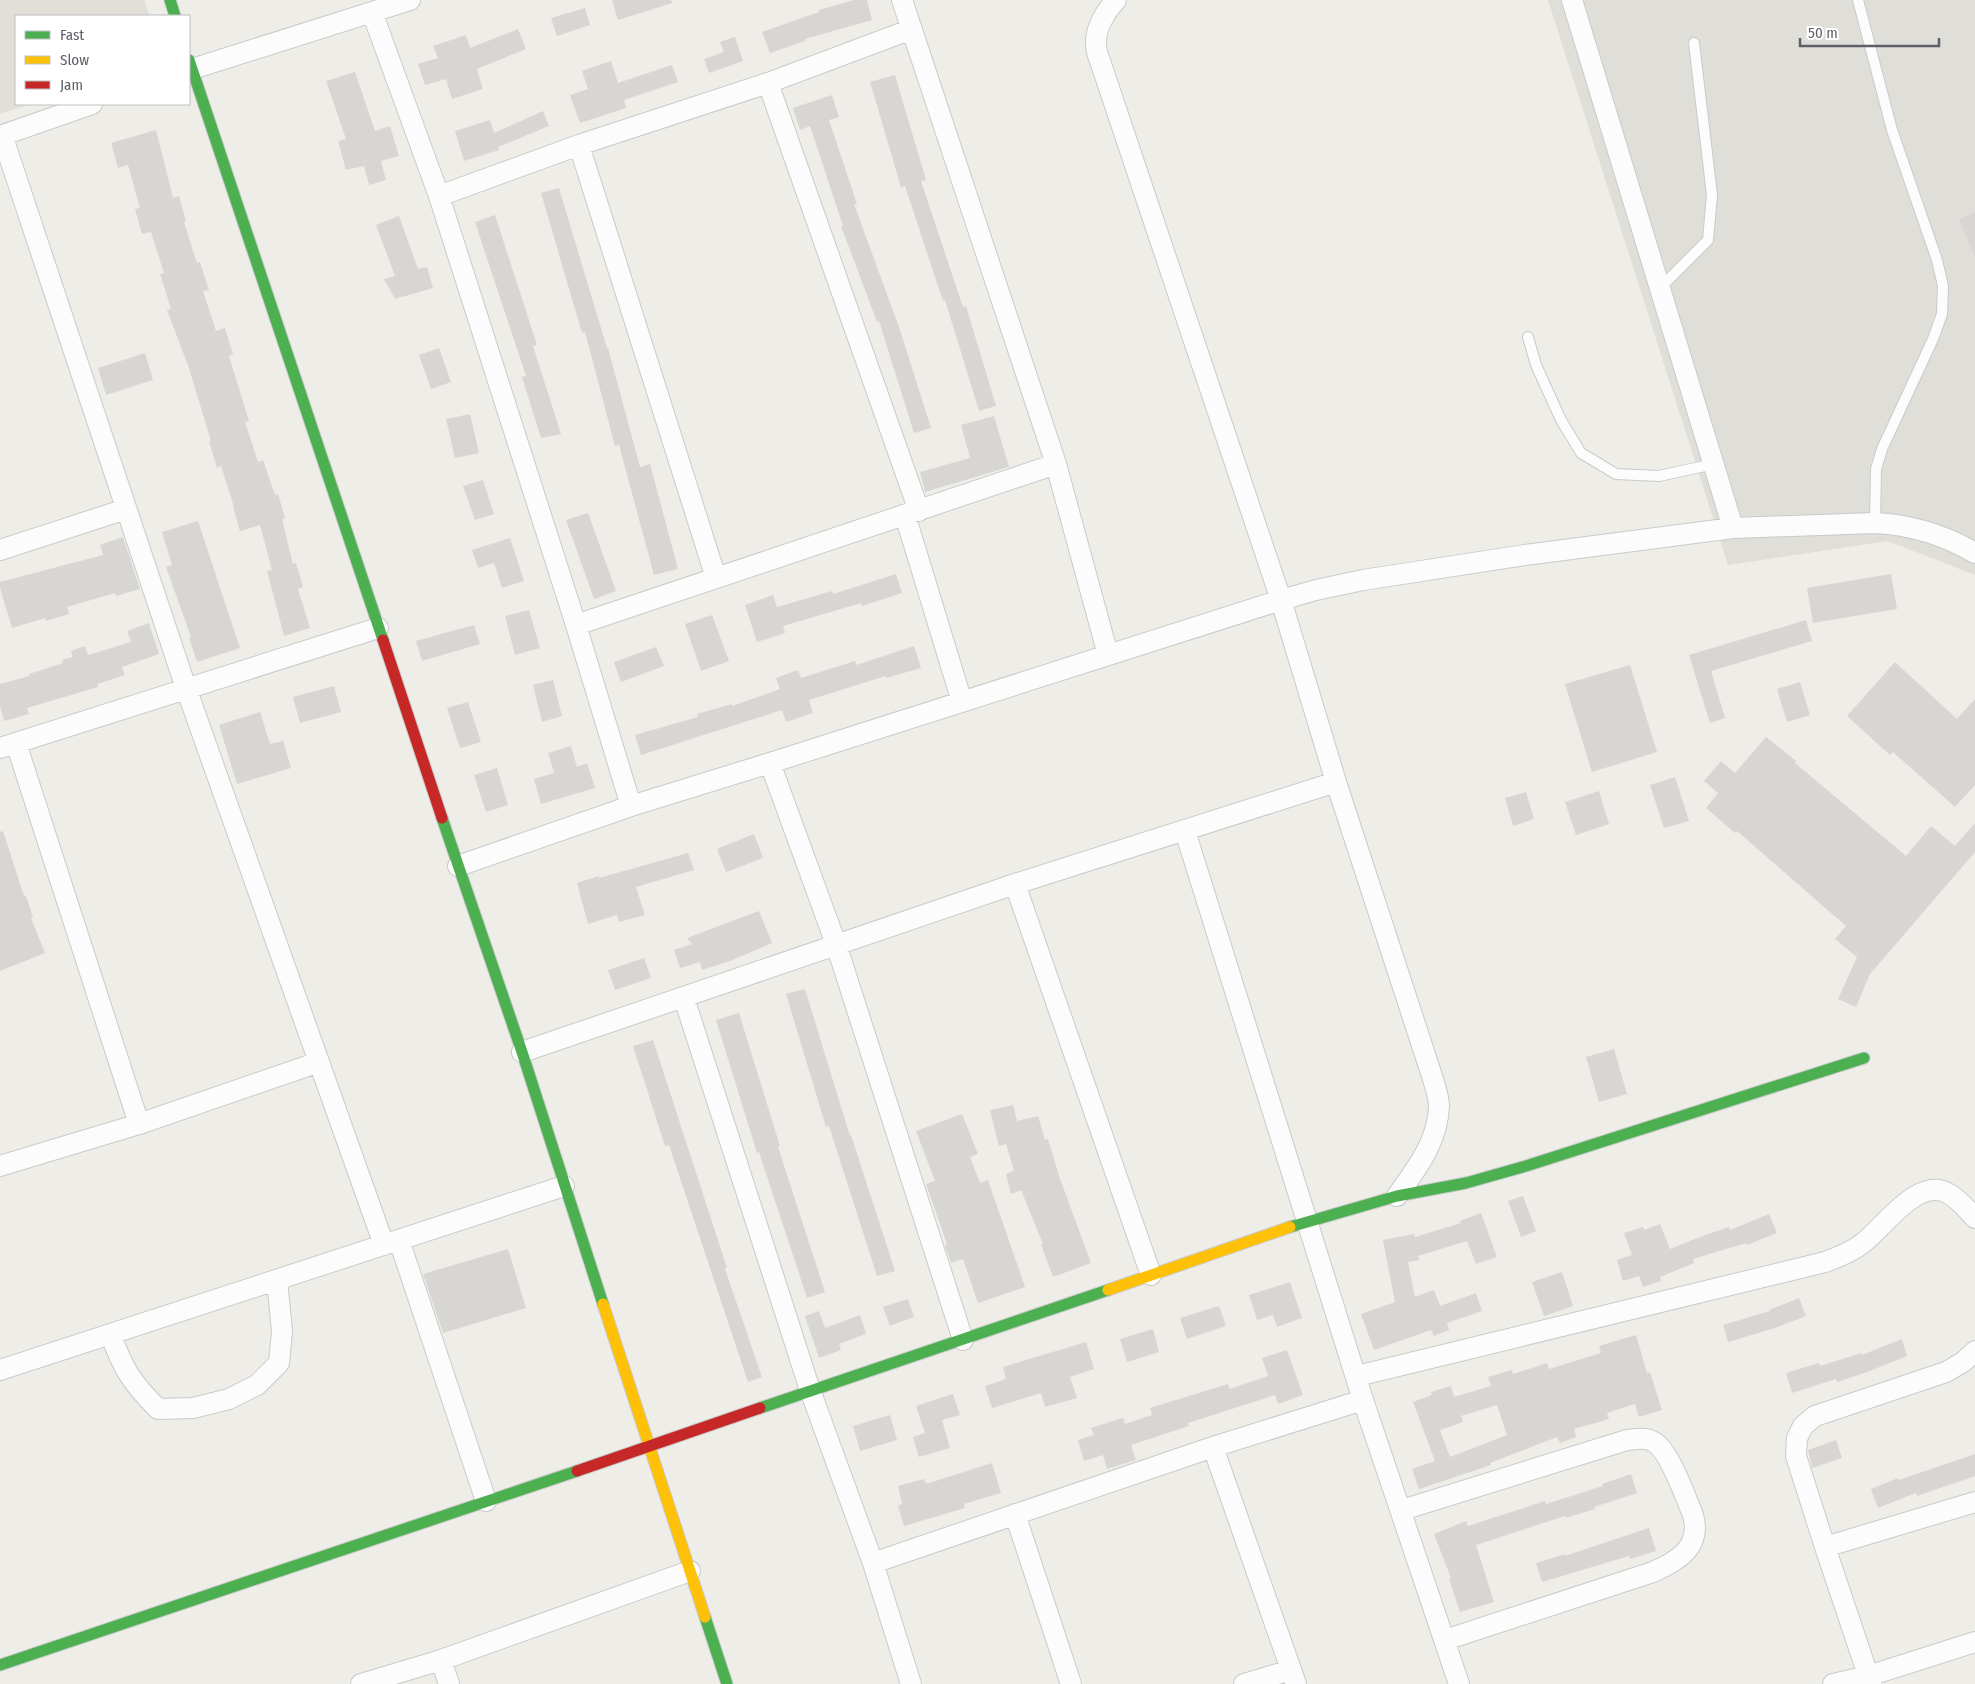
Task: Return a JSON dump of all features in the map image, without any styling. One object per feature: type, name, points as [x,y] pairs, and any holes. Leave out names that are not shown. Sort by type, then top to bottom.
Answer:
[{"type":"street","points":[[170,0],[175,15]]},
{"type":"street","points":[[410,0],[190,66],[522,1052],[727,1684]]},
{"type":"street","points":[[902,0],[1056,464],[1108,655]]},
{"type":"street","points":[[1116,0],[1105,12],[1099,30],[1096,44],[1100,61],[1281,600],[1336,782],[1434,1079],[1439,1104],[1436,1130],[1426,1153],[1398,1196]]},
{"type":"street","points":[[1572,0],[1733,528]]},
{"type":"street","points":[[372,12],[439,196],[576,626],[631,806]]},
{"type":"street","points":[[439,196],[579,145],[768,83],[912,29]]},
{"type":"street","points":[[768,83],[912,513],[962,702]]},
{"type":"street","points":[[89,105],[1,136],[186,688],[319,1062],[392,1243],[486,1500]]},
{"type":"street","points":[[579,145],[716,578]]},
{"type":"street","points":[[576,626],[1056,464]]},
{"type":"street","points":[[0,550],[126,509]]},
{"type":"street","points":[[458,866],[631,806],[1281,600],[1363,580],[1525,555],[1733,528],[1875,523],[1916,527],[1953,540],[1975,553]]},
{"type":"street","points":[[139,1124],[8,746],[378,628]]},
{"type":"street","points":[[770,763],[836,944],[963,1340]]},
{"type":"street","points":[[522,1052],[1015,884],[1336,782]]},
{"type":"street","points":[[1185,831],[1363,1400],[1460,1684]]},
{"type":"street","points":[[1015,884],[1151,1275]]},
{"type":"street","points":[[684,998],[810,1390],[873,1562],[911,1684]]},
{"type":"street","points":[[0,1665],[486,1500],[649,1447],[810,1390],[963,1340],[1308,1222],[1398,1196],[1466,1183],[1526,1166],[1864,1058]]},
{"type":"street","points":[[0,1166],[139,1124],[319,1062]]},
{"type":"street","points":[[0,1370],[564,1186]]},
{"type":"street","points":[[1357,1376],[1825,1262],[1846,1254],[1864,1243],[1905,1203],[1917,1194],[1933,1190],[1948,1193],[1975,1218]]},
{"type":"street","points":[[111,1335],[120,1363],[138,1389],[158,1409],[193,1408],[229,1399],[257,1385],[278,1363],[282,1331],[277,1280]]},
{"type":"street","points":[[1870,1680],[1796,1456],[1797,1438],[1804,1426],[1815,1416],[1946,1372],[1963,1362],[1975,1351]]},
{"type":"street","points":[[873,1562],[1213,1447],[1363,1400]]},
{"type":"street","points":[[1402,1510],[1627,1440],[1643,1438],[1656,1442],[1665,1451],[1693,1515],[1696,1525],[1695,1536],[1689,1547],[1675,1562],[1653,1572],[1445,1640]]},
{"type":"street","points":[[1213,1447],[1293,1677],[1244,1684]]},
{"type":"street","points":[[1825,1547],[1975,1502]]},
{"type":"street","points":[[1015,1514],[1071,1684]]},
{"type":"street","points":[[361,1684],[441,1660],[690,1571]]},
{"type":"street","points":[[1833,1684],[1870,1680],[1975,1642]]},
{"type":"street","points":[[441,1660],[449,1684]]},
{"type":"lane","points":[[1858,0],[1892,130],[1938,260],[1943,286],[1942,314],[1882,449],[1876,469],[1875,523]]},
{"type":"lane","points":[[1660,288],[1708,240],[1712,195],[1694,43]]},
{"type":"lane","points":[[1528,338],[1536,365],[1561,420],[1581,453],[1616,474],[1659,476],[1714,464]]},
{"type":"shaded area","points":[[0,0],[144,0],[150,15],[15,15],[15,105],[28,105],[0,114]]},
{"type":"shaded area","points":[[1548,0],[1975,0],[1975,575],[1888,541],[1728,565]]},
{"type":"building","points":[[612,0],[671,0],[672,3],[618,20]]},
{"type":"building","points":[[854,0],[867,0],[872,20],[805,39],[805,41],[770,53],[762,32],[819,12],[819,10]]},
{"type":"building","points":[[585,8],[590,25],[557,36],[551,18]]},
{"type":"building","points":[[518,29],[526,49],[477,69],[483,89],[452,99],[446,79],[425,85],[418,64],[438,58],[433,46],[466,35],[470,48]]},
{"type":"building","points":[[735,37],[743,61],[709,73],[704,59],[724,52],[720,42]]},
{"type":"building","points":[[611,61],[618,83],[672,65],[678,82],[624,100],[626,108],[580,123],[570,95],[588,89],[582,71]]},
{"type":"building","points":[[355,72],[375,131],[390,126],[399,156],[381,161],[386,180],[369,185],[364,166],[346,170],[338,141],[346,139],[326,81]]},
{"type":"building","points":[[895,75],[926,180],[921,181],[963,307],[966,306],[996,406],[979,411],[945,300],[943,301],[905,186],[901,187],[870,82]]},
{"type":"building","points":[[832,95],[839,117],[829,120],[857,204],[854,204],[900,330],[931,428],[914,433],[879,321],[877,322],[841,226],[843,226],[810,126],[800,130],[793,108]]},
{"type":"building","points":[[543,111],[549,126],[498,147],[499,150],[464,161],[455,131],[490,120],[494,133]]},
{"type":"building","points":[[156,130],[173,198],[179,196],[186,221],[184,222],[197,263],[200,262],[209,290],[203,291],[216,331],[225,328],[233,354],[229,356],[249,421],[245,422],[258,462],[263,460],[275,495],[278,494],[285,518],[282,519],[293,564],[296,563],[303,587],[298,589],[310,628],[284,636],[267,571],[272,570],[260,525],[240,531],[221,466],[217,468],[209,441],[211,441],[189,368],[167,310],[171,309],[160,274],[164,273],[151,232],[142,234],[135,209],[140,208],[128,165],[118,168],[111,143]]},
{"type":"building","points":[[559,188],[608,348],[640,467],[650,464],[678,569],[654,575],[619,445],[615,446],[585,332],[582,333],[541,193]]},
{"type":"building","points":[[1975,212],[1975,257],[1959,219]]},
{"type":"building","points":[[495,215],[537,345],[533,346],[561,434],[541,438],[522,377],[526,376],[475,222]]},
{"type":"building","points":[[399,216],[418,269],[427,267],[433,288],[395,299],[384,279],[395,276],[376,225]]},
{"type":"building","points":[[439,348],[451,382],[431,389],[419,355]]},
{"type":"building","points":[[145,353],[153,380],[106,395],[98,368]]},
{"type":"building","points":[[470,414],[479,453],[455,458],[446,419]]},
{"type":"building","points":[[994,416],[1009,467],[925,492],[920,472],[970,458],[961,425]]},
{"type":"building","points":[[483,480],[494,514],[475,520],[463,486]]},
{"type":"building","points":[[588,513],[616,591],[594,599],[566,520]]},
{"type":"building","points":[[198,521],[240,648],[197,662],[189,638],[191,637],[166,567],[172,565],[162,532]]},
{"type":"building","points":[[123,537],[140,589],[116,596],[115,593],[67,607],[69,614],[46,621],[45,618],[12,628],[0,588],[0,582],[103,555],[100,545]]},
{"type":"building","points":[[510,538],[524,581],[502,588],[494,563],[478,568],[472,550]]},
{"type":"building","points":[[896,574],[902,593],[862,606],[861,603],[783,626],[785,633],[757,642],[745,605],[773,595],[777,607],[832,591],[833,594]]},
{"type":"building","points":[[1891,574],[1897,609],[1813,623],[1807,588]]},
{"type":"building","points":[[529,610],[540,648],[515,655],[505,616]]},
{"type":"building","points":[[712,615],[729,661],[701,671],[685,624]]},
{"type":"building","points":[[1806,620],[1812,641],[1711,671],[1725,718],[1710,723],[1689,655]]},
{"type":"building","points":[[149,623],[159,654],[122,667],[125,675],[97,684],[98,687],[27,708],[29,714],[4,721],[0,706],[0,684],[30,676],[29,674],[63,663],[62,660],[73,657],[71,651],[85,646],[88,655],[131,642],[127,631]]},
{"type":"building","points":[[474,625],[480,644],[422,661],[416,641]]},
{"type":"building","points":[[914,646],[921,668],[886,678],[886,676],[809,700],[813,713],[786,722],[782,710],[641,755],[635,735],[698,717],[697,714],[732,704],[732,706],[780,689],[776,678],[798,670],[801,678],[855,661],[856,665]]},
{"type":"building","points":[[656,647],[664,666],[621,682],[614,662]]},
{"type":"building","points":[[1895,662],[1957,719],[1975,699],[1975,785],[1955,807],[1893,752],[1890,755],[1847,716]]},
{"type":"building","points":[[1630,665],[1657,752],[1592,772],[1565,684]]},
{"type":"building","points":[[553,680],[562,716],[542,722],[533,685]]},
{"type":"building","points":[[1800,682],[1810,715],[1787,722],[1777,689]]},
{"type":"building","points":[[334,686],[341,712],[300,723],[293,697]]},
{"type":"building","points":[[468,702],[481,742],[460,748],[447,708]]},
{"type":"building","points":[[260,712],[270,744],[283,741],[291,768],[237,784],[219,725]]},
{"type":"building","points":[[1766,737],[1906,856],[1931,826],[1955,846],[1975,823],[1975,852],[1870,974],[1856,1007],[1838,999],[1857,957],[1835,939],[1846,926],[1737,831],[1735,833],[1706,808],[1718,793],[1704,781],[1721,761],[1735,773]]},
{"type":"building","points":[[571,746],[577,767],[587,763],[595,788],[541,804],[534,779],[554,773],[548,753]]},
{"type":"building","points":[[497,768],[508,805],[486,812],[474,775]]},
{"type":"building","points":[[1675,777],[1689,821],[1664,828],[1650,785]]},
{"type":"building","points":[[1599,791],[1609,824],[1576,835],[1565,802]]},
{"type":"building","points":[[1526,792],[1534,819],[1513,826],[1505,798]]},
{"type":"building","points":[[3,831],[24,896],[26,896],[33,917],[31,918],[45,953],[0,971],[0,832]]},
{"type":"building","points":[[754,834],[763,858],[726,872],[717,849]]},
{"type":"building","points":[[688,853],[694,870],[636,887],[645,915],[619,922],[617,915],[588,924],[577,883]]},
{"type":"building","points":[[759,911],[772,943],[730,961],[702,970],[700,962],[680,968],[674,950],[692,944],[687,938]]},
{"type":"building","points":[[644,958],[651,978],[615,990],[608,970]]},
{"type":"building","points":[[805,989],[850,1136],[895,1271],[877,1276],[829,1126],[826,1127],[786,994]]},
{"type":"building","points":[[739,1013],[780,1146],[778,1147],[825,1292],[807,1298],[759,1152],[757,1153],[716,1020]]},
{"type":"building","points":[[653,1040],[727,1268],[725,1269],[762,1377],[748,1382],[669,1145],[665,1146],[633,1046]]},
{"type":"building","points":[[1614,1049],[1627,1094],[1599,1102],[1586,1057]]},
{"type":"building","points":[[1013,1105],[1017,1121],[1038,1116],[1045,1140],[1048,1139],[1059,1176],[1091,1263],[1053,1277],[1041,1245],[1043,1244],[1021,1190],[1011,1194],[1006,1174],[1014,1171],[1006,1144],[999,1146],[990,1110]]},
{"type":"building","points":[[962,1114],[978,1154],[970,1157],[980,1183],[988,1180],[1025,1287],[978,1303],[963,1259],[951,1263],[945,1245],[947,1244],[926,1184],[935,1181],[916,1131]]},
{"type":"building","points":[[1523,1196],[1536,1231],[1521,1237],[1508,1201]]},
{"type":"building","points":[[1481,1213],[1497,1257],[1476,1264],[1467,1241],[1418,1256],[1419,1260],[1408,1262],[1415,1297],[1434,1290],[1440,1306],[1476,1293],[1482,1311],[1447,1323],[1449,1330],[1434,1336],[1431,1330],[1374,1350],[1361,1314],[1395,1302],[1383,1240],[1414,1234],[1415,1237],[1461,1223],[1460,1221]]},
{"type":"building","points":[[1769,1214],[1777,1233],[1747,1245],[1746,1243],[1693,1259],[1694,1263],[1660,1277],[1661,1281],[1643,1287],[1639,1276],[1623,1281],[1617,1260],[1632,1255],[1624,1233],[1643,1227],[1644,1230],[1660,1224],[1670,1249],[1729,1227],[1730,1230]]},
{"type":"building","points":[[508,1249],[526,1308],[443,1333],[423,1274]]},
{"type":"building","points":[[1562,1272],[1573,1306],[1544,1316],[1532,1282]]},
{"type":"building","points":[[1290,1282],[1302,1318],[1277,1327],[1273,1315],[1257,1320],[1249,1295]]},
{"type":"building","points":[[1799,1298],[1806,1316],[1775,1328],[1728,1342],[1723,1325],[1770,1311]]},
{"type":"building","points":[[908,1299],[914,1317],[890,1326],[883,1307]]},
{"type":"building","points":[[1219,1306],[1226,1326],[1187,1339],[1180,1318]]},
{"type":"building","points":[[819,1311],[825,1328],[860,1315],[866,1334],[839,1344],[841,1350],[819,1358],[805,1316]]},
{"type":"building","points":[[1153,1329],[1159,1352],[1127,1362],[1120,1339]]},
{"type":"building","points":[[1636,1335],[1647,1373],[1650,1372],[1662,1410],[1639,1417],[1635,1404],[1607,1413],[1609,1419],[1574,1429],[1576,1437],[1560,1443],[1557,1437],[1490,1463],[1491,1465],[1419,1489],[1412,1469],[1435,1461],[1413,1402],[1432,1395],[1431,1392],[1451,1386],[1454,1397],[1491,1386],[1488,1377],[1512,1370],[1513,1374],[1547,1363],[1549,1369],[1601,1353],[1599,1346]],"holes":[[[1497,1405],[1507,1435],[1450,1457],[1440,1430],[1463,1422],[1461,1416]]]},
{"type":"building","points":[[1902,1339],[1907,1356],[1837,1382],[1836,1379],[1792,1393],[1786,1373],[1819,1363],[1820,1366],[1861,1353],[1862,1355]]},
{"type":"building","points":[[1086,1342],[1094,1369],[1070,1377],[1077,1398],[1045,1407],[1041,1393],[992,1408],[985,1386],[1006,1379],[1003,1367]]},
{"type":"building","points":[[1287,1350],[1303,1395],[1278,1404],[1275,1395],[1188,1423],[1189,1426],[1131,1445],[1136,1460],[1107,1469],[1103,1455],[1084,1461],[1078,1440],[1094,1435],[1091,1428],[1123,1418],[1125,1424],[1152,1415],[1150,1408],[1228,1384],[1230,1389],[1268,1376],[1262,1358]]},
{"type":"building","points":[[953,1394],[960,1415],[942,1420],[950,1448],[919,1457],[913,1437],[925,1433],[916,1406]]},
{"type":"building","points":[[890,1415],[897,1440],[860,1451],[853,1426]]},
{"type":"building","points":[[1836,1440],[1842,1458],[1812,1468],[1808,1450]]},
{"type":"building","points":[[1975,1454],[1975,1476],[1917,1496],[1916,1493],[1878,1508],[1871,1489],[1898,1478],[1899,1480]]},
{"type":"building","points":[[992,1463],[1001,1493],[964,1504],[965,1508],[904,1526],[898,1506],[902,1504],[898,1486],[924,1479],[926,1484]]},
{"type":"building","points":[[1631,1474],[1637,1493],[1594,1507],[1595,1509],[1566,1518],[1565,1516],[1476,1545],[1494,1602],[1460,1612],[1449,1579],[1451,1578],[1434,1534],[1466,1521],[1468,1526],[1545,1501],[1546,1504],[1603,1486],[1602,1484]]},
{"type":"building","points":[[1649,1528],[1656,1551],[1630,1559],[1629,1556],[1542,1582],[1536,1563],[1565,1554],[1565,1556]]},
{"type":"traffic: fast","points":[[170,0],[175,15]]},
{"type":"traffic: fast","points":[[190,63],[383,640]]},
{"type":"traffic: fast","points":[[442,818],[522,1052],[603,1304]]},
{"type":"traffic: fast","points":[[1290,1227],[1397,1196],[1466,1183],[1526,1166],[1864,1058]]},
{"type":"traffic: fast","points":[[760,1408],[1108,1290]]},
{"type":"traffic: fast","points":[[0,1665],[577,1471]]},
{"type":"traffic: fast","points":[[705,1617],[727,1684]]},
{"type":"traffic: slow","points":[[1108,1290],[1290,1227]]},
{"type":"traffic: slow","points":[[603,1304],[705,1617]]},
{"type":"traffic: jam","points":[[383,640],[442,818]]},
{"type":"traffic: jam","points":[[577,1471],[760,1408]]}]
